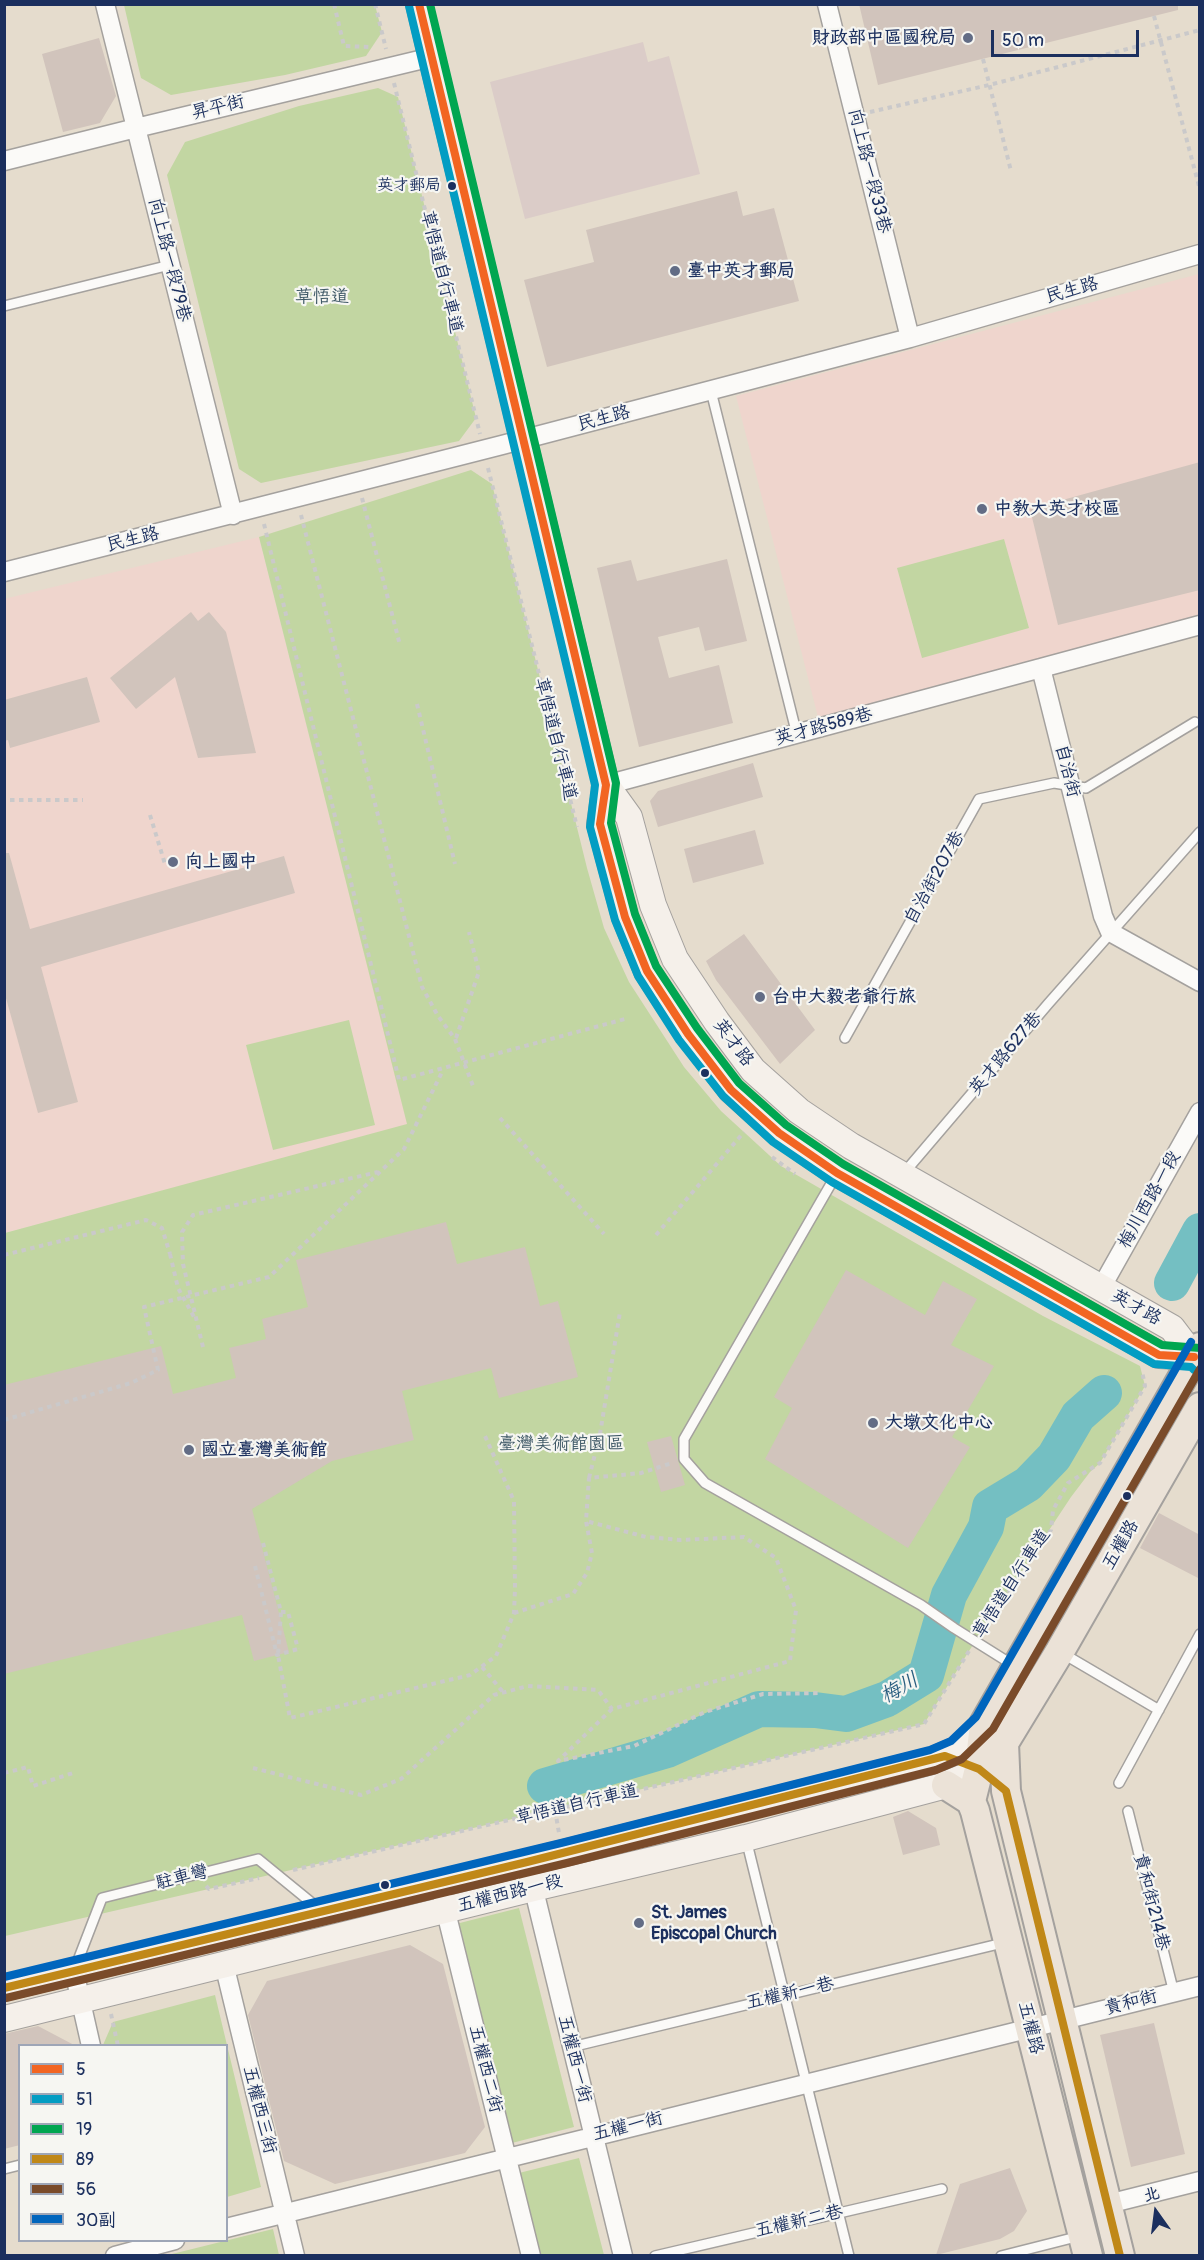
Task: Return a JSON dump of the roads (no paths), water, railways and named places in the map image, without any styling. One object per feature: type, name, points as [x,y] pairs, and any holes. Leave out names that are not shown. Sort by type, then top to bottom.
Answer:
[{"type":"main road","name":"英才路","points":[[418,4],[606,785],[600,824],[626,917],[647,971],[688,1034],[731,1090],[832,1182],[1159,1354],[1198,1355]]},
{"type":"main road","name":"英才路","points":[[606,785],[629,817],[653,906],[675,959],[717,1022],[753,1070],[799,1111],[851,1146],[1172,1328],[1198,1355]]},
{"type":"main road","name":"五權路","points":[[1085,2245],[971,1801],[979,1769],[984,1724],[1198,1355]]},
{"type":"main road","name":"五權路","points":[[979,1769],[1004,1743],[1060,1651],[1200,1407]]},
{"type":"main road","name":"五權西路一段","points":[[4,1988],[527,1862],[945,1756],[957,1750],[984,1724]]},
{"type":"main road","name":"五權路","points":[[1004,1743],[1006,1791],[1120,2256]]},
{"type":"main road","points":[[945,1756],[979,1769],[1006,1791]]},
{"type":"main road","name":"五權西路一段","points":[[4,2019],[746,1838],[946,1785],[979,1769]]},
{"type":"main road","points":[[946,1785],[971,1801]]},
{"type":"street","name":"向上路一段79巷","points":[[105,4],[233,515]]},
{"type":"street","name":"向上路一段33巷","points":[[827,4],[910,338]]},
{"type":"street","name":"昇平街","points":[[4,161],[432,57]]},
{"type":"street","name":"民生路","points":[[4,572],[711,391],[910,338],[1200,254]]},
{"type":"street","points":[[1041,668],[1200,625]]},
{"type":"street","name":"英才路589巷","points":[[606,785],[1041,668]]},
{"type":"street","name":"自治街","points":[[1041,668],[1102,916],[1110,932]]},
{"type":"street","points":[[1110,932],[1200,982]]},
{"type":"street","name":"梅川西路一段","points":[[1101,1288],[1200,1112]]},
{"type":"street","name":"五權西一街","points":[[527,1862],[622,2256]]},
{"type":"street","name":"五權西二街","points":[[440,1883],[531,2256]]},
{"type":"street","name":"五權西三街","points":[[224,1964],[296,2256]]},
{"type":"street","points":[[74,1971],[91,2044]]},
{"type":"street","name":"貴和街","points":[[1030,2028],[1200,1986]]},
{"type":"street","name":"五權一街","points":[[228,2228],[1030,2028]]},
{"type":"street","points":[[1108,2204],[1200,2181]]},
{"type":"street","points":[[115,2256],[170,2242]]},
{"type":"lane","points":[[4,306],[170,265]]},
{"type":"lane","points":[[711,391],[797,735]]},
{"type":"lane","points":[[1070,784],[1086,788],[1195,722]]},
{"type":"lane","name":"自治街207巷","points":[[845,1038],[979,800],[1054,783],[1070,784]]},
{"type":"lane","name":"英才路627巷","points":[[902,1175],[1110,932],[1200,832]]},
{"type":"lane","points":[[832,1182],[684,1439],[684,1459],[705,1483],[921,1605],[1016,1666]]},
{"type":"lane","points":[[1119,1783],[1200,1634]]},
{"type":"lane","points":[[1060,1651],[1159,1710]]},
{"type":"lane","name":"貴和街214巷","points":[[1128,1811],[1174,1993]]},
{"type":"lane","points":[[746,1838],[849,2256]]},
{"type":"lane","name":"駐車彎","points":[[74,1971],[102,1898],[258,1859],[322,1911]]},
{"type":"lane","name":"五權新一巷","points":[[571,2047],[1009,1942]]},
{"type":"lane","name":"五權新二巷","points":[[655,2256],[942,2189]]},
{"type":"lane","points":[[1000,2256],[1085,2245]]},
{"type":"waterway","name":"梅川","points":[[1172,1283],[1200,1231]]},
{"type":"waterway","name":"梅川","points":[[545,1786],[667,1750],[759,1709],[815,1710],[846,1714],[887,1699],[926,1675],[949,1595],[986,1527],[990,1507],[1028,1484],[1054,1457],[1078,1416],[1104,1393]]},
{"type":"place","name":"財政部中區國稅局","points":[[968,38]]},
{"type":"place","name":"英才郵局","points":[[452,186]]},
{"type":"place","name":"臺中英才郵局","points":[[675,271]]},
{"type":"place","name":"中教大英才校區","points":[[982,509]]},
{"type":"place","name":"向上國中","points":[[173,862]]},
{"type":"place","name":"台中大毅老爺行旅","points":[[760,997]]},
{"type":"place","name":"大墩文化中心","points":[[873,1423]]},
{"type":"place","name":"國立臺灣美術館","points":[[189,1450]]},
{"type":"place","name":"St. James Episcopal Church","points":[[639,1923]]},
{"type":"park label","name":"草悟道","points":[[322,297]]},
{"type":"park label","name":"臺灣美術館園區","points":[[561,1444]]}]
